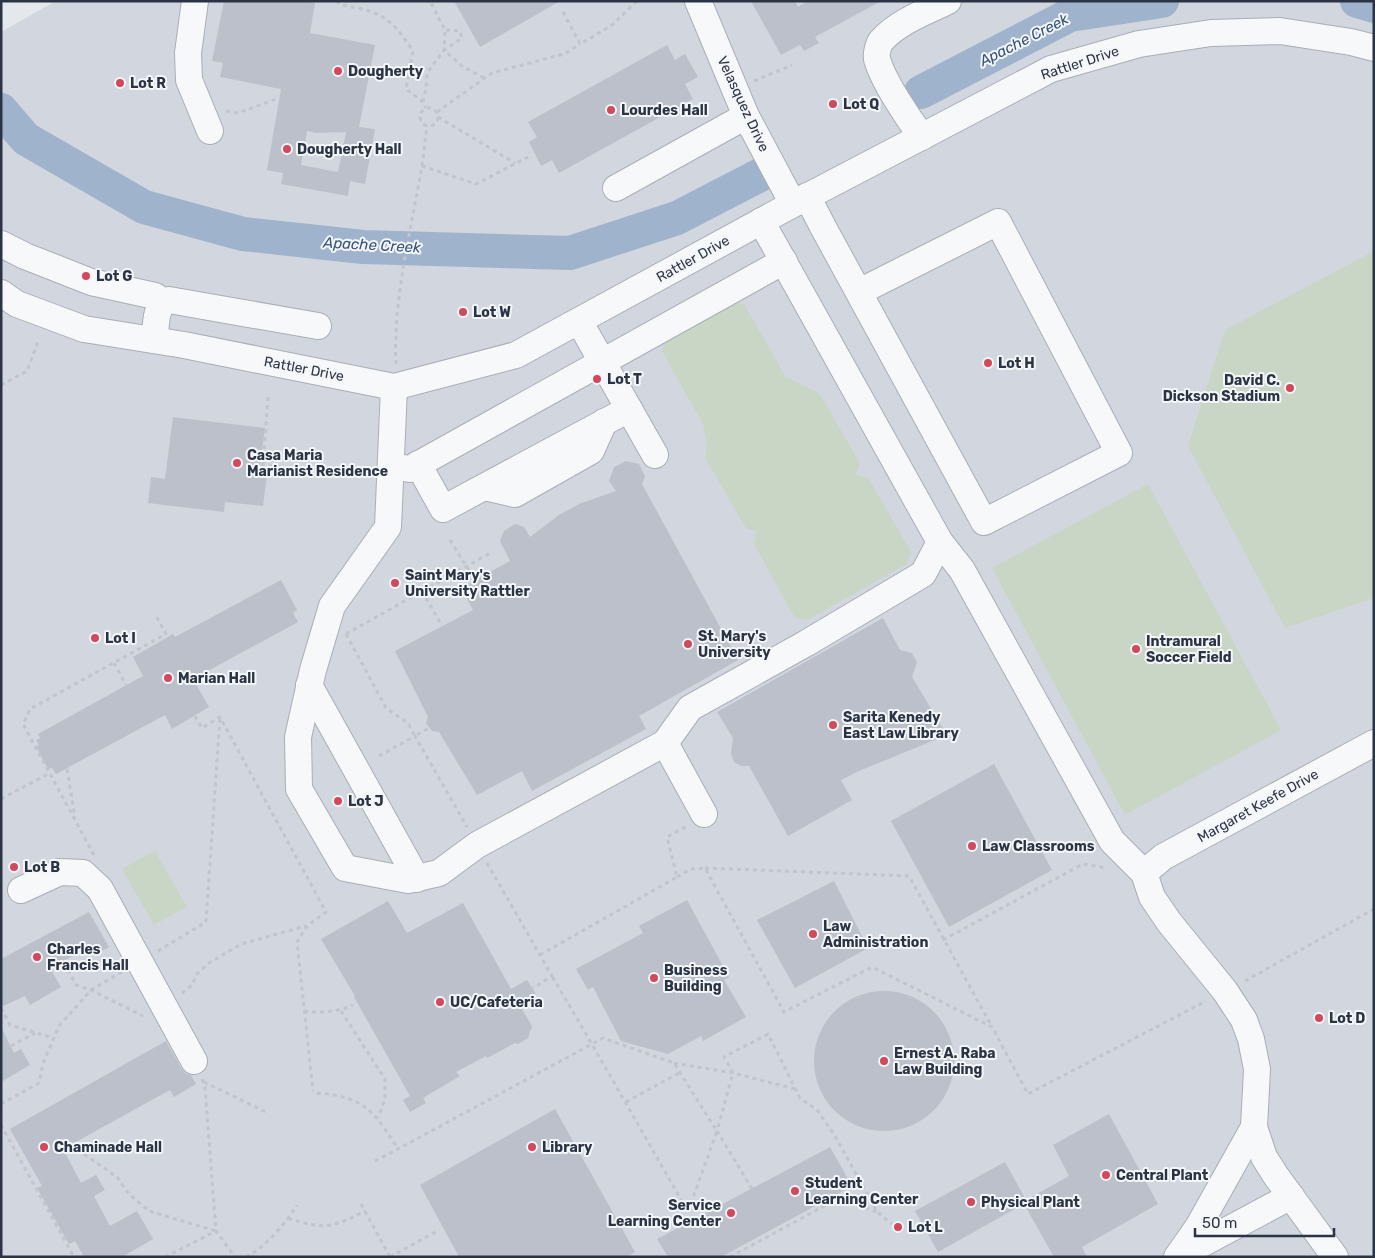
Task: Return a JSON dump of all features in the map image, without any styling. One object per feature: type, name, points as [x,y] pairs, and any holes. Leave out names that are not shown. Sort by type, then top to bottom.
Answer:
[{"type":"street","points":[[194,1],[188,53],[189,80],[216,121]]},
{"type":"street","name":"Velasquez Drive","points":[[698,1],[746,116],[859,292],[984,522],[1119,453],[998,222],[859,292]]},
{"type":"street","points":[[922,137],[909,120],[884,76],[876,57],[880,43],[897,27],[948,1]]},
{"type":"street","name":"Rattler Drive","points":[[1,293],[17,304],[84,329],[154,340],[399,386],[516,355],[800,200],[1051,69],[1139,44],[1211,33],[1280,30],[1351,42],[1374,48]]},
{"type":"street","points":[[616,188],[746,116]]},
{"type":"street","points":[[761,221],[940,542],[962,570],[1112,841],[1144,873],[1156,904],[1225,991],[1244,1020],[1251,1039],[1257,1069],[1254,1127],[1264,1157],[1336,1257]]},
{"type":"street","points":[[1,244],[25,256],[91,282],[156,296],[164,302]]},
{"type":"street","points":[[381,470],[410,469],[784,261]]},
{"type":"street","points":[[154,340],[158,309],[164,302],[169,300],[318,326]]},
{"type":"street","points":[[579,321],[655,455]]},
{"type":"street","points":[[399,386],[381,470],[388,528],[332,606],[298,737],[299,789],[346,868],[408,880],[439,873],[477,845],[665,743],[690,708],[805,644],[923,574],[940,542]]},
{"type":"street","points":[[418,464],[443,509],[629,409]]},
{"type":"street","points":[[310,685],[417,878]]},
{"type":"street","points":[[665,743],[704,814]]},
{"type":"street","name":"Margaret Keefe Drive","points":[[1144,873],[1163,857],[1374,743]]},
{"type":"street","points":[[21,890],[60,872],[83,873],[100,889],[154,1012],[194,1061]]},
{"type":"street","points":[[1177,1257],[1198,1227],[1254,1127]]},
{"type":"street","points":[[1177,1257],[1291,1196]]},
{"type":"path","points":[[336,1],[341,5],[386,17],[398,28],[413,51],[406,89],[423,102],[426,108]]},
{"type":"path","points":[[430,1],[445,30],[444,50]]},
{"type":"path","points":[[437,112],[492,73],[564,54],[611,26],[637,1]]},
{"type":"path","points":[[563,12],[580,44]]},
{"type":"path","points":[[423,102],[427,73],[444,50],[462,38],[460,31],[445,30]]},
{"type":"path","points":[[444,50],[462,66],[484,78]]},
{"type":"path","points":[[216,121],[280,98]]},
{"type":"path","points":[[426,108],[432,108],[437,112],[437,122],[433,126],[422,124],[419,118],[421,112],[426,108]]},
{"type":"path","points":[[438,117],[515,164]]},
{"type":"path","points":[[399,386],[394,336],[427,126]]},
{"type":"path","points":[[422,166],[476,184],[530,156]]},
{"type":"path","points":[[1,385],[27,371],[39,339]]},
{"type":"path","points":[[268,397],[262,465],[381,470]]},
{"type":"path","points":[[450,540],[474,579]]},
{"type":"path","points":[[346,634],[492,552]]},
{"type":"path","points":[[422,591],[442,626]]},
{"type":"path","points":[[97,860],[23,724],[30,709],[166,634],[155,614]]},
{"type":"path","points":[[343,628],[386,708],[408,723],[415,736],[429,728]]},
{"type":"path","points":[[114,664],[126,685]]},
{"type":"path","points":[[64,963],[76,985],[154,1012],[192,985],[197,974],[209,963],[241,944],[307,926],[326,912],[220,716],[202,728],[195,716]]},
{"type":"path","points":[[67,769],[76,821]]},
{"type":"path","points":[[1,800],[50,773]]},
{"type":"path","points":[[677,877],[667,837],[686,828],[704,814]]},
{"type":"path","points":[[943,940],[1083,864],[1109,868]]},
{"type":"path","points":[[705,868],[784,1012],[872,967],[992,1027]]},
{"type":"path","points":[[540,955],[691,869],[908,876],[1028,1094],[1225,991],[1374,909]]},
{"type":"path","points":[[307,926],[297,942],[313,1091]]},
{"type":"path","points":[[552,976],[688,1212],[717,1131],[733,1073],[724,1056],[768,1034],[800,1098],[818,1111],[835,1136],[877,1212]]},
{"type":"path","points":[[304,1011],[341,1011],[353,1005]]},
{"type":"path","points":[[1,1008],[10,1025],[53,1038]]},
{"type":"path","points":[[341,1011],[385,1079],[385,1099],[378,1118]]},
{"type":"path","points":[[11,1046],[35,1033]]},
{"type":"path","points":[[375,1161],[603,1038],[674,1063],[733,1073],[795,1089]]},
{"type":"path","points":[[674,1063],[752,1189]]},
{"type":"path","points":[[626,1102],[679,1073]]},
{"type":"path","points":[[235,1257],[216,1231],[203,1082],[268,1112]]},
{"type":"path","points":[[317,1094],[346,1097],[361,1104],[378,1118],[398,1149]]},
{"type":"path","points":[[1,1125],[74,1257]]},
{"type":"path","points":[[1,1138],[6,1135]]},
{"type":"path","points":[[71,1145],[117,1177],[129,1194],[149,1210],[216,1231]]},
{"type":"path","points":[[730,1257],[839,1198],[877,1212],[892,1224]]},
{"type":"path","points":[[361,1204],[390,1257],[437,1231]]},
{"type":"path","points":[[246,1257],[253,1253],[288,1218],[297,1205]]},
{"type":"path","points":[[288,1218],[316,1226],[332,1226],[365,1211]]},
{"type":"path","points":[[165,1257],[216,1231]]},
{"type":"shaded area","name":"St. Mary's University","points":[[56,1],[1374,1],[1374,1257],[1,1257],[1,32]]},
{"type":"green space","name":"David C. Dickson Stadium","points":[[1374,251],[1374,598],[1285,628],[1188,446],[1225,330]]},
{"type":"green space","points":[[732,302],[744,304],[786,377],[820,394],[860,464],[856,475],[869,479],[911,552],[907,564],[807,620],[795,618],[754,544],[757,531],[746,528],[705,458],[707,447],[703,424],[662,351],[667,338]]},
{"type":"green space","name":"Intramural Soccer Field","points":[[1148,484],[1281,730],[1125,815],[992,568]]},
{"type":"green space","points":[[155,851],[187,907],[154,925],[122,869]]},
{"type":"building","points":[[224,1],[305,1],[315,3],[310,33],[375,45],[359,127],[375,129],[365,184],[350,181],[348,196],[281,184],[283,173],[267,170],[281,89],[220,77],[223,63],[212,61]],"holes":[[[307,131],[316,133],[346,132],[338,172],[301,165]]]},
{"type":"building","points":[[454,1],[560,1],[480,47]]},
{"type":"building","points":[[751,1],[795,1],[798,7],[807,1],[881,1],[815,37],[819,43],[804,51],[800,45],[781,55]]},
{"type":"building","name":"Lourdes Hall","points":[[667,45],[675,60],[685,54],[698,77],[685,84],[693,99],[559,173],[552,160],[541,166],[529,142],[537,137],[528,122]]},
{"type":"building","name":"Casa Maria Marianist Residence","points":[[173,417],[265,428],[260,466],[268,467],[263,506],[225,502],[224,512],[148,503],[151,477],[165,479]]},
{"type":"building","points":[[626,461],[639,464],[645,476],[642,484],[738,660],[639,716],[646,729],[532,791],[522,771],[477,795],[439,732],[432,731],[426,723],[428,717],[395,651],[473,610],[461,588],[510,561],[500,541],[504,531],[515,524],[524,527],[530,537],[559,515],[579,504],[616,491],[609,481],[614,467]]},
{"type":"building","name":"Marian Hall","points":[[281,580],[297,610],[293,613],[298,622],[193,679],[209,707],[172,729],[165,715],[56,774],[52,768],[48,769],[36,746],[39,745],[36,740],[40,738],[38,734],[143,676],[133,657],[173,634],[175,637]]},
{"type":"building","name":"Sarita Kenedy East Law Library","points":[[883,618],[900,650],[912,653],[917,662],[912,677],[947,735],[841,780],[852,800],[788,836],[749,766],[741,766],[734,762],[731,754],[733,738],[717,712]]},
{"type":"building","name":"Law Classrooms","points":[[994,764],[1052,870],[949,927],[891,821]]},
{"type":"building","name":"Law Administration","points":[[834,881],[868,948],[795,988],[757,920]]},
{"type":"building","name":"Business Building","points":[[687,900],[729,977],[724,980],[746,1017],[703,1041],[701,1036],[668,1054],[621,1041],[593,987],[588,990],[576,969],[643,933],[639,926]]},
{"type":"building","name":"UC/Cafeteria","points":[[388,901],[407,933],[463,903],[511,989],[527,980],[536,994],[519,1004],[532,1026],[528,1038],[487,1058],[486,1056],[456,1072],[460,1076],[423,1098],[426,1103],[410,1112],[403,1100],[410,1096],[321,939]]},
{"type":"building","name":"Charles Francis Hall","points":[[89,912],[109,947],[94,955],[90,947],[50,968],[61,987],[30,1005],[25,996],[1,1007],[1,959]]},
{"type":"building","name":"Ernest A. Raba Law Building","points":[[884,991],[898,992],[911,996],[934,1011],[949,1034],[953,1047],[953,1075],[949,1088],[934,1111],[911,1126],[898,1130],[884,1131],[870,1130],[857,1126],[834,1111],[819,1088],[815,1075],[814,1061],[815,1047],[819,1034],[834,1011],[857,996],[870,992]]},
{"type":"building","points":[[1,1027],[14,1053],[21,1049],[30,1065],[1,1082]]},
{"type":"building","name":"Chaminade Hall","points":[[166,1041],[181,1068],[186,1074],[191,1075],[196,1084],[174,1097],[170,1090],[63,1149],[81,1183],[96,1175],[105,1190],[94,1196],[110,1226],[137,1211],[153,1239],[122,1257],[84,1257],[75,1241],[69,1244],[37,1188],[42,1186],[10,1129]]},
{"type":"building","name":"Library","points":[[555,1109],[635,1252],[626,1257],[459,1257],[420,1185]]},
{"type":"building","points":[[1109,1114],[1158,1204],[1082,1247],[1087,1257],[1054,1257],[1024,1204],[938,1252],[915,1211],[1005,1162],[1026,1200],[1069,1176],[1053,1145]]},
{"type":"building","points":[[830,1147],[852,1186],[721,1257],[668,1257],[657,1239]]},
{"type":"waterway","name":"Apache Creek","points":[[921,92],[1070,15],[1162,1]]},
{"type":"waterway","name":"Apache Creek","points":[[1357,1],[1374,6]]},
{"type":"waterway","name":"Apache Creek","points":[[1,110],[26,139],[144,207],[243,234],[363,247],[570,253],[677,218],[762,174]]},
{"type":"place","name":"Dougherty","points":[[338,71]]},
{"type":"place","name":"Lot R","points":[[120,83]]},
{"type":"place","name":"Lot Q","points":[[833,104]]},
{"type":"place","name":"Lourdes Hall","points":[[611,110]]},
{"type":"place","name":"Dougherty Hall","points":[[287,149]]},
{"type":"place","name":"Lot G","points":[[86,276]]},
{"type":"place","name":"Lot W","points":[[463,312]]},
{"type":"place","name":"Lot H","points":[[988,363]]},
{"type":"place","name":"Lot T","points":[[597,379]]},
{"type":"place","name":"David C. Dickson Stadium","points":[[1290,388]]},
{"type":"place","name":"Casa Maria Marianist Residence","points":[[237,463]]},
{"type":"place","name":"Saint Mary's University Rattler","points":[[395,583]]},
{"type":"place","name":"Lot I","points":[[95,638]]},
{"type":"place","name":"St. Mary's University","points":[[688,644]]},
{"type":"place","name":"Intramural Soccer Field","points":[[1136,649]]},
{"type":"place","name":"Marian Hall","points":[[168,678]]},
{"type":"place","name":"Sarita Kenedy East Law Library","points":[[833,725]]},
{"type":"place","name":"Lot J","points":[[338,801]]},
{"type":"place","name":"Law Classrooms","points":[[972,846]]},
{"type":"place","name":"Lot B","points":[[14,867]]},
{"type":"place","name":"Law Administration","points":[[813,934]]},
{"type":"place","name":"Charles Francis Hall","points":[[37,957]]},
{"type":"place","name":"Business Building","points":[[654,978]]},
{"type":"place","name":"UC/Cafeteria","points":[[440,1002]]},
{"type":"place","name":"Lot D","points":[[1319,1018]]},
{"type":"place","name":"Ernest A. Raba Law Building","points":[[884,1061]]},
{"type":"place","name":"Chaminade Hall","points":[[44,1147]]},
{"type":"place","name":"Library","points":[[532,1147]]},
{"type":"place","name":"Central Plant","points":[[1106,1175]]},
{"type":"place","name":"Student Learning Center","points":[[795,1191]]},
{"type":"place","name":"Physical Plant","points":[[971,1202]]},
{"type":"place","name":"Service Learning Center","points":[[731,1213]]},
{"type":"place","name":"Lot L","points":[[898,1227]]}]
